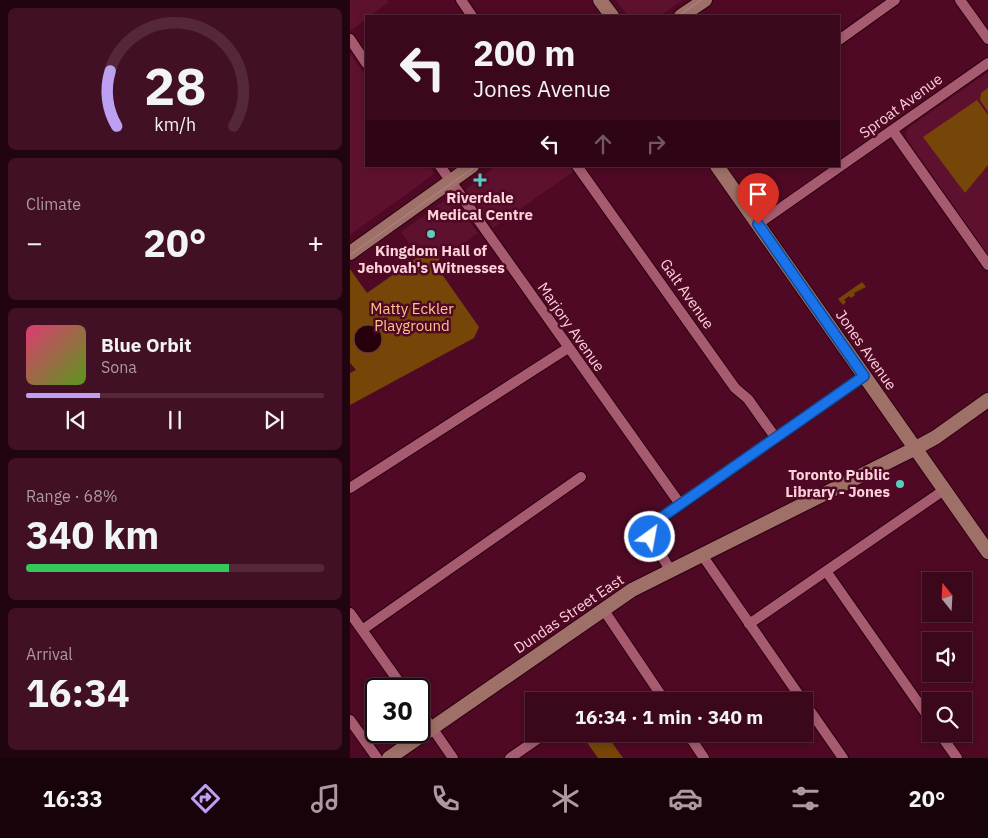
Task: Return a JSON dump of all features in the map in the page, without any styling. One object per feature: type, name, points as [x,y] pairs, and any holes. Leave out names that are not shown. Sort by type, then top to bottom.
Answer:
[{"type":"street","points":[[461,0],[471,15]]},
{"type":"street","points":[[600,0],[611,15]]},
{"type":"street","points":[[683,15],[705,0]]},
{"type":"street","points":[[840,39],[895,0]]},
{"type":"street","points":[[960,0],[988,39]]},
{"type":"street","points":[[350,39],[365,62]]},
{"type":"street","name":"Sproat Avenue","points":[[758,224],[988,63]]},
{"type":"street","points":[[893,131],[988,266]]},
{"type":"street","name":"Marjory Avenue","points":[[441,167],[680,504]]},
{"type":"street","points":[[350,252],[471,167]]},
{"type":"street","name":"Galt Avenue","points":[[578,167],[734,388],[748,399],[775,437]]},
{"type":"street","name":"Jones Avenue","points":[[718,167],[988,552]]},
{"type":"street","points":[[350,488],[568,348]]},
{"type":"street","points":[[670,571],[650,537],[649,531],[653,524],[864,376]]},
{"type":"street","name":"Dundas Street East","points":[[389,758],[604,609],[670,571],[916,448],[936,437],[988,400]]},
{"type":"street","points":[[362,630],[581,477]]},
{"type":"street","points":[[749,624],[944,490]]},
{"type":"street","points":[[702,555],[796,692]]},
{"type":"street","points":[[826,571],[922,708]]},
{"type":"street","points":[[604,609],[659,692]]},
{"type":"street","points":[[350,613],[396,678]]},
{"type":"street","points":[[813,716],[843,758]]},
{"type":"street","points":[[350,720],[377,758]]},
{"type":"street","points":[[430,725],[453,758]]},
{"type":"street","points":[[510,758],[533,742]]},
{"type":"street","points":[[693,742],[704,758]]},
{"type":"street","points":[[946,742],[957,758]]},
{"type":"shaded area","points":[[350,0],[387,0],[389,2],[371,15],[365,15],[365,20],[350,31]]},
{"type":"shaded area","points":[[616,0],[683,0],[661,15],[627,15]]},
{"type":"shaded area","points":[[350,53],[365,75],[365,167],[430,167],[434,174],[350,235]]},
{"type":"shaded area","points":[[988,72],[988,255],[908,141],[906,134],[909,127]]},
{"type":"shaded area","points":[[495,167],[570,167],[573,172],[493,228],[466,189]]},
{"type":"shaded area","points":[[448,198],[453,199],[478,233],[439,259],[431,248],[418,257],[401,232]]},
{"type":"shaded area","points":[[368,325],[378,329],[382,339],[378,349],[368,353],[358,349],[354,339],[358,329]]},
{"type":"green space","points":[[988,88],[988,112],[980,100],[981,93]]},
{"type":"green space","points":[[977,100],[988,115],[988,165],[965,193],[923,137]]},
{"type":"green space","name":"Matty Eckler Playground","points":[[431,248],[439,259],[439,270],[479,327],[474,338],[350,405],[350,373],[356,370],[350,363],[350,269],[367,293]]},
{"type":"green space","points":[[862,282],[866,287],[854,293],[855,295],[851,298],[849,296],[844,300],[846,302],[843,305],[838,299]]},
{"type":"green space","points":[[587,742],[612,742],[623,758],[598,758]]},
{"type":"tram line","points":[[679,15],[701,0]]},
{"type":"tram line","points":[[350,255],[475,167]]},
{"type":"place","name":"Riverdale Medical Centre","points":[[480,180]]},
{"type":"place","name":"Kingdom Hall of Jehovah's Witnesses","points":[[431,234]]},
{"type":"place","name":"Toronto Public Library - Jones","points":[[900,484]]},
{"type":"route","points":[[650,537],[649,531],[653,524],[864,376],[758,224]]}]
